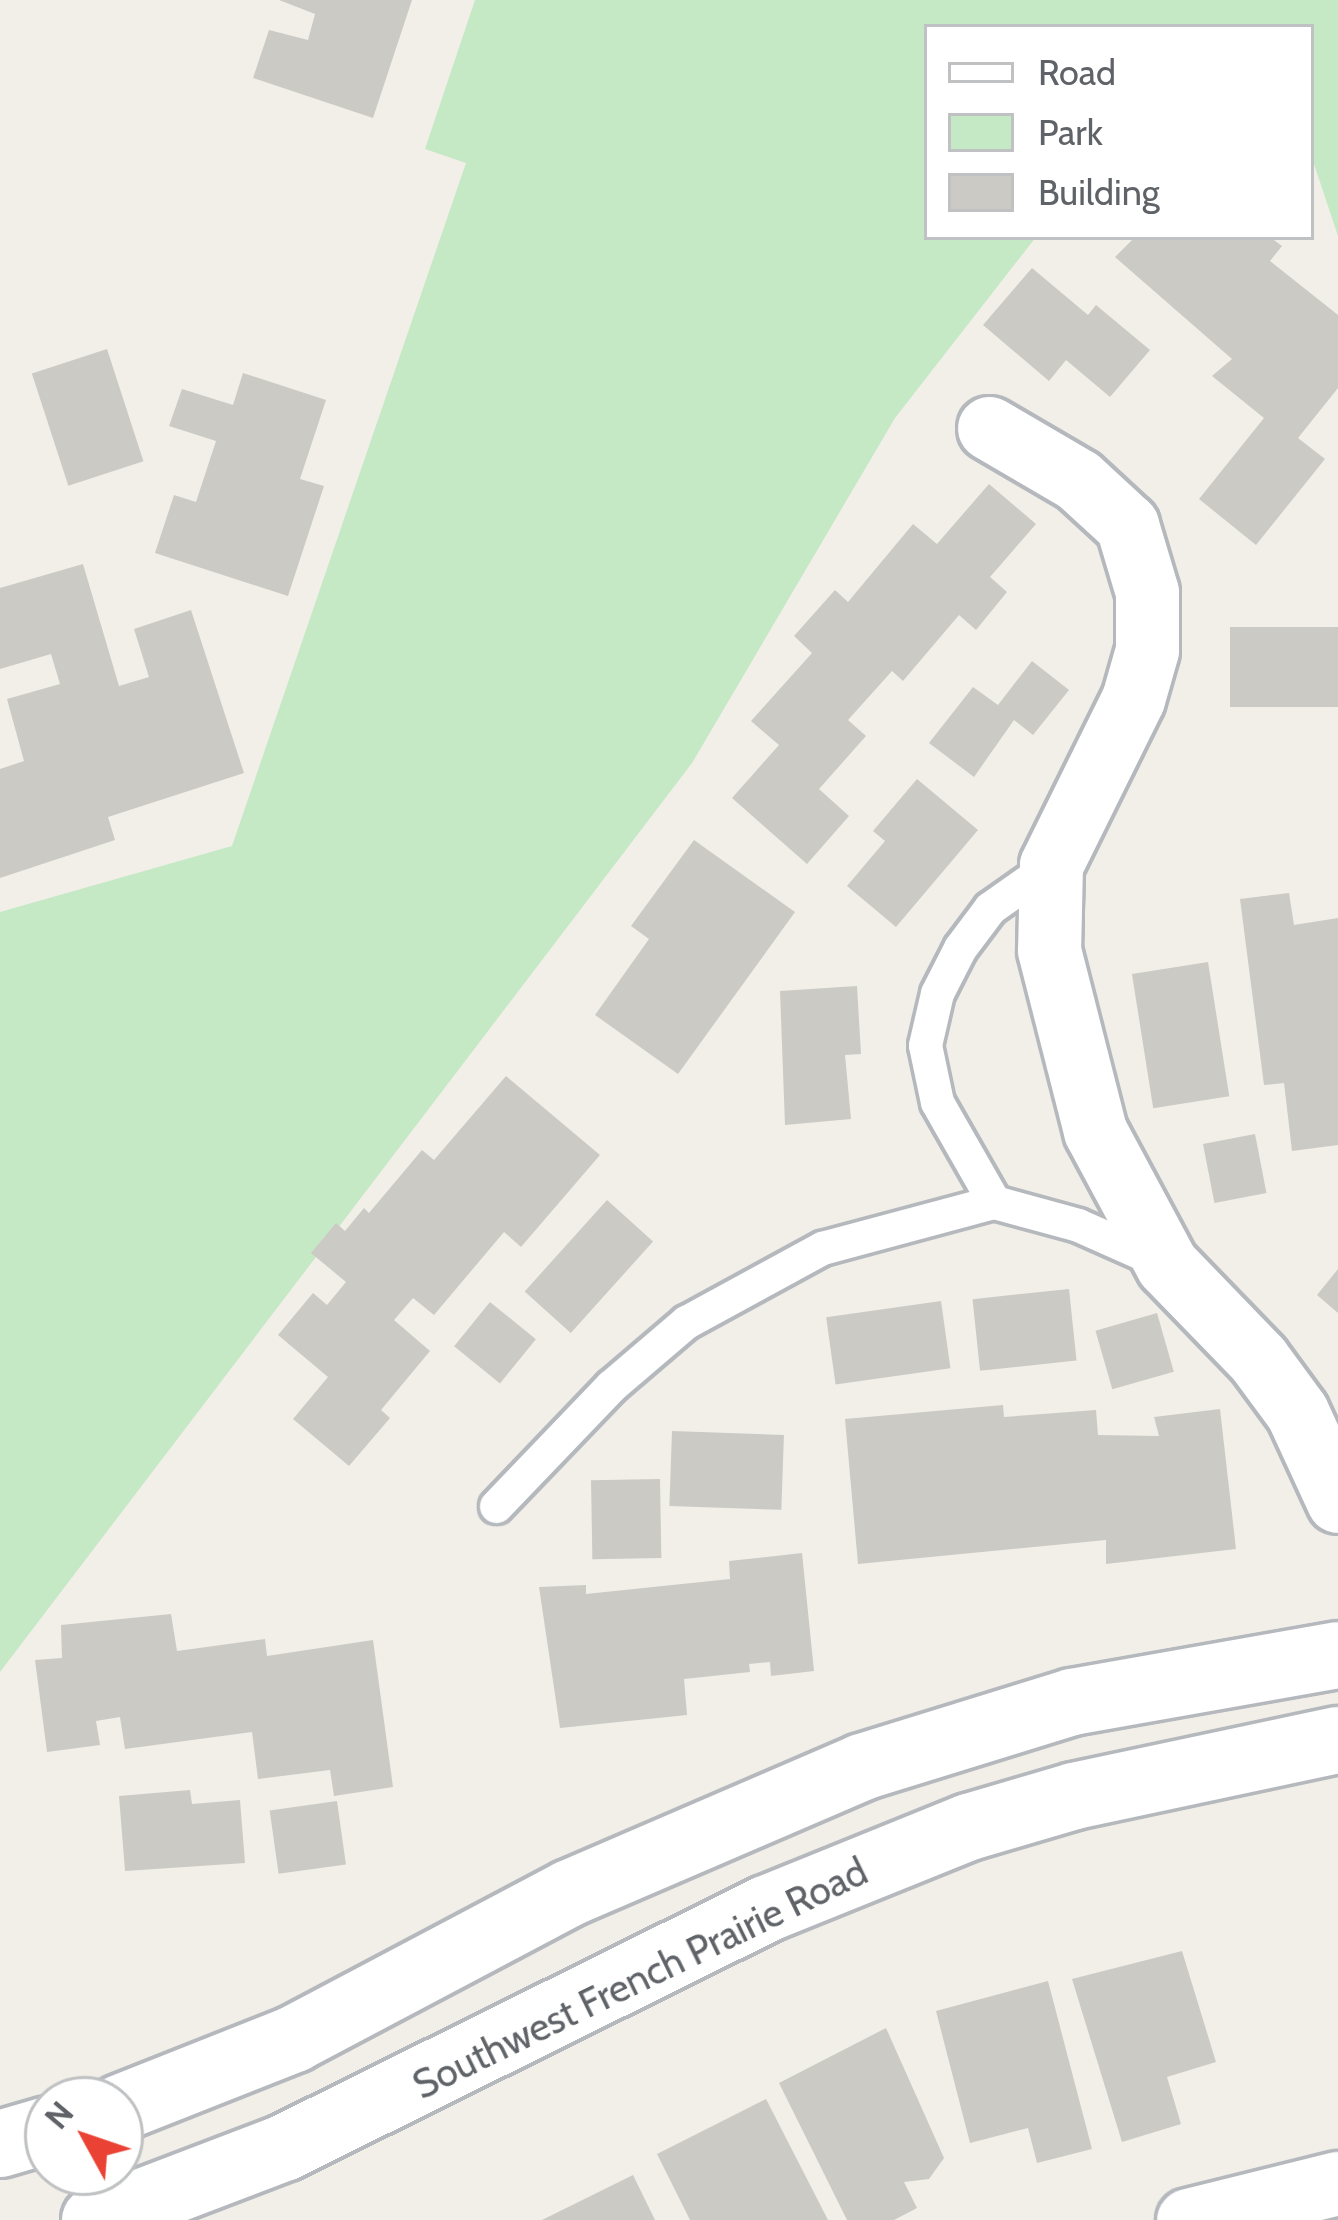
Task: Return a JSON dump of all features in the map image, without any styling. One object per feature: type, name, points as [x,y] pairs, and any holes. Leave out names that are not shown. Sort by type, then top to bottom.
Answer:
[{"type":"street","points":[[989,428],[1078,480],[1127,525],[1147,592],[1148,650],[1133,700],[1051,865],[1049,950],[1059,1009],[1095,1130],[1167,1265],[1271,1376],[1338,1501]]},
{"type":"street","points":[[144,2098],[294,2039],[570,1893],[862,1767],[1072,1702],[1338,1655]]},
{"type":"street","name":"Southwest French Prairie Road","points":[[95,2220],[286,2147],[766,1909],[969,1827],[1095,1791],[1338,1740]]},
{"type":"street","points":[[1188,2220],[1338,2183]]},
{"type":"lane","points":[[994,1202],[937,1102],[925,1046],[937,993],[959,948],[990,908],[1051,865]]},
{"type":"lane","points":[[496,1506],[611,1386],[727,1294],[822,1248],[994,1202],[1078,1225],[1167,1265]]},
{"type":"green space","points":[[475,0],[1338,0],[1338,236],[1314,164],[1314,24],[924,24],[924,240],[1034,240],[895,418],[692,763],[0,1672],[0,912],[232,846],[466,163],[425,149]]},
{"type":"building","points":[[279,0],[412,0],[373,118],[253,78],[269,30],[308,40],[315,14]]},
{"type":"building","points":[[1132,240],[1274,240],[1282,246],[1270,261],[1338,315],[1338,388],[1298,438],[1325,459],[1256,545],[1199,499],[1264,418],[1212,376],[1232,359],[1115,257]]},
{"type":"building","points":[[1032,268],[1088,315],[1096,305],[1150,350],[1110,397],[1066,360],[1049,381],[983,325]]},
{"type":"building","points":[[107,349],[143,461],[68,486],[32,373]]},
{"type":"building","points":[[243,373],[326,400],[300,479],[324,486],[288,596],[155,553],[174,495],[196,502],[216,441],[169,426],[182,389],[233,405]]},
{"type":"building","points":[[989,484],[1036,524],[990,577],[1007,592],[976,630],[959,615],[903,681],[892,671],[848,720],[866,736],[819,789],[849,816],[807,864],[732,798],[779,745],[751,721],[812,653],[794,636],[835,590],[848,602],[913,524],[937,544]]},
{"type":"building","points":[[83,564],[119,686],[149,677],[134,629],[191,610],[244,773],[108,817],[115,840],[0,878],[0,769],[24,761],[7,699],[60,684],[51,654],[0,669],[0,588]]},
{"type":"building","points":[[1230,627],[1338,627],[1338,707],[1230,707]]},
{"type":"building","points":[[1032,661],[1069,690],[1033,735],[1014,720],[974,777],[929,743],[973,687],[998,705]]},
{"type":"building","points":[[917,779],[978,830],[896,927],[847,886],[885,841],[873,831]]},
{"type":"building","points":[[694,840],[795,912],[678,1074],[595,1015],[649,939],[631,926]]},
{"type":"building","points":[[1289,893],[1294,925],[1338,918],[1338,1145],[1292,1151],[1284,1083],[1264,1085],[1240,899]]},
{"type":"building","points":[[1208,962],[1229,1096],[1153,1108],[1132,974]]},
{"type":"building","points":[[857,986],[861,1054],[845,1055],[851,1119],[785,1125],[780,991]]},
{"type":"building","points":[[506,1076],[600,1155],[521,1247],[504,1232],[434,1315],[413,1298],[394,1320],[430,1351],[381,1410],[390,1418],[349,1466],[293,1419],[328,1377],[278,1335],[313,1293],[327,1305],[346,1282],[311,1253],[336,1223],[345,1231],[364,1208],[369,1213],[422,1150],[434,1160]]},
{"type":"building","points":[[1255,1134],[1266,1193],[1214,1203],[1203,1144]]},
{"type":"building","points":[[607,1200],[653,1241],[571,1333],[525,1291]]},
{"type":"building","points":[[1338,1269],[1338,1313],[1317,1295]]},
{"type":"building","points":[[1069,1289],[1077,1361],[980,1371],[973,1299]]},
{"type":"building","points":[[941,1301],[950,1368],[836,1384],[826,1317]]},
{"type":"building","points":[[490,1302],[536,1339],[500,1383],[454,1346]]},
{"type":"building","points":[[1157,1313],[1174,1372],[1112,1389],[1095,1331]]},
{"type":"building","points":[[1003,1405],[1004,1417],[1096,1410],[1098,1435],[1159,1436],[1154,1417],[1220,1409],[1236,1549],[1106,1564],[1106,1540],[858,1564],[845,1419]]},
{"type":"building","points":[[672,1431],[784,1435],[781,1510],[669,1506]]},
{"type":"building","points":[[660,1479],[661,1558],[592,1559],[591,1480]]},
{"type":"building","points":[[802,1553],[814,1671],[771,1676],[770,1662],[749,1664],[750,1672],[684,1679],[687,1715],[560,1728],[539,1587],[586,1585],[586,1594],[730,1579],[729,1561]]},
{"type":"building","points":[[171,1614],[177,1651],[265,1639],[267,1656],[373,1640],[393,1787],[334,1796],[330,1770],[258,1779],[252,1732],[125,1749],[120,1717],[96,1721],[100,1745],[47,1752],[35,1660],[62,1658],[61,1625]]},
{"type":"building","points":[[190,1790],[192,1804],[240,1800],[245,1863],[125,1871],[119,1796]]},
{"type":"building","points":[[337,1801],[346,1864],[279,1874],[270,1810]]},
{"type":"building","points":[[1182,1951],[1216,2062],[1167,2077],[1181,2124],[1122,2142],[1072,1979]]},
{"type":"building","points":[[1048,1981],[1092,2149],[1037,2163],[1028,2128],[970,2143],[936,2011]]},
{"type":"building","points":[[886,2028],[944,2158],[929,2179],[904,2182],[917,2208],[894,2220],[847,2220],[779,2083]]},
{"type":"building","points":[[766,2099],[828,2220],[690,2220],[657,2154]]},
{"type":"building","points":[[633,2175],[655,2220],[542,2220]]}]
